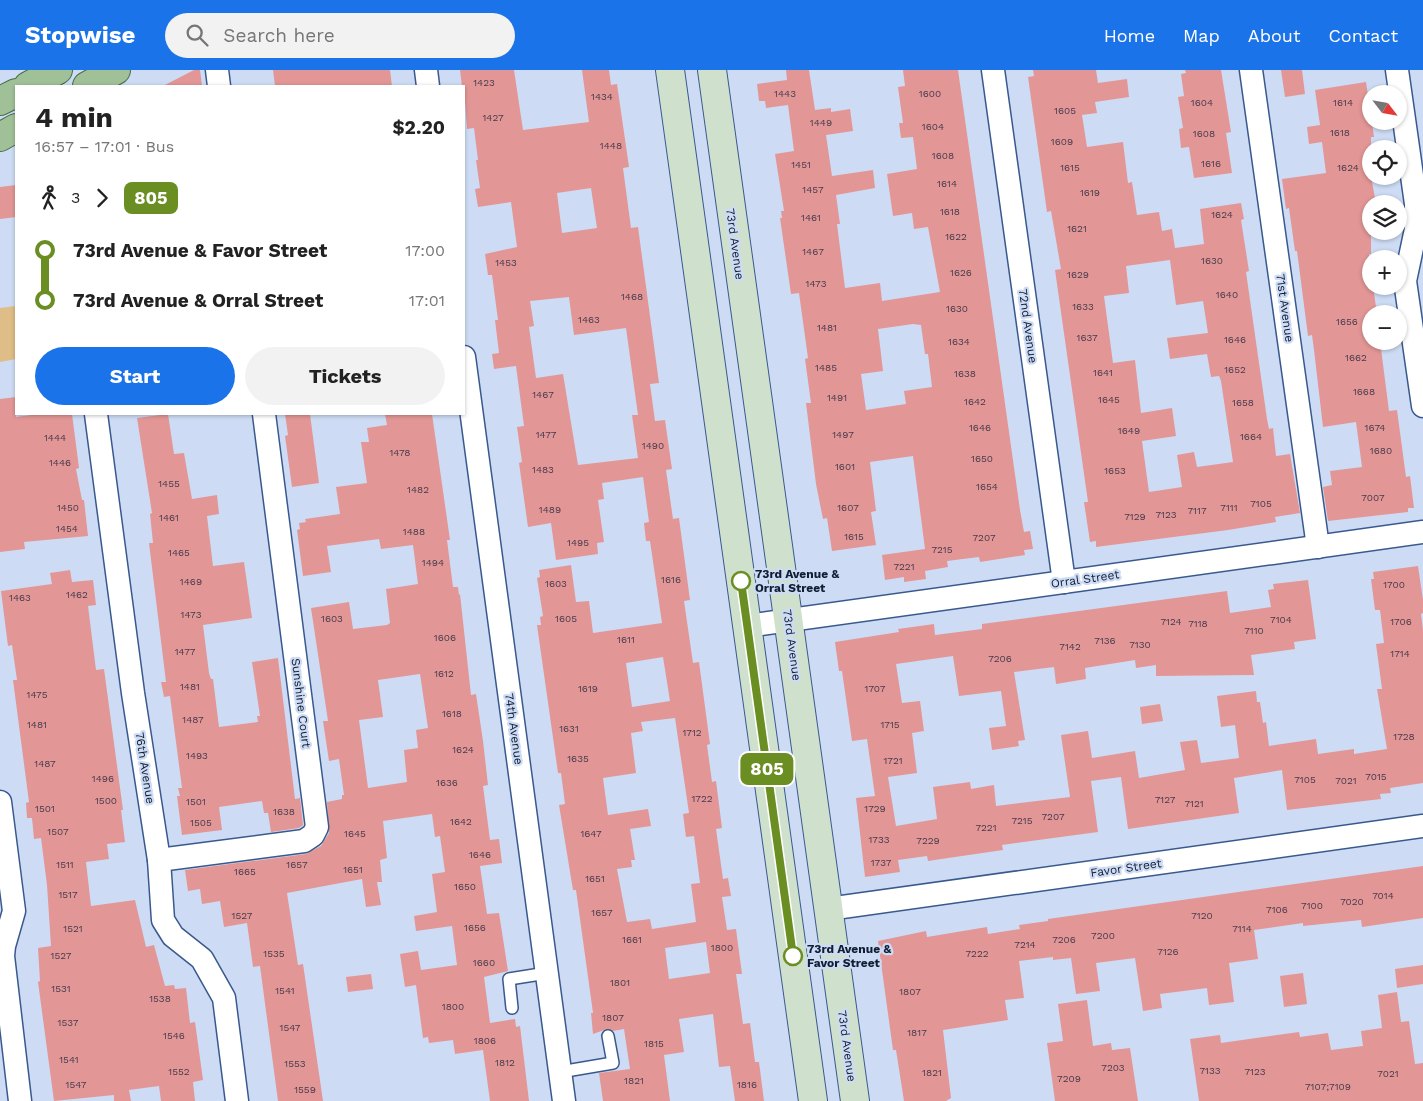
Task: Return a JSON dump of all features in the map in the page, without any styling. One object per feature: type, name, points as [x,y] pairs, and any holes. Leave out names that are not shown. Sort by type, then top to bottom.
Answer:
[{"type":"main road","points":[[30,85],[58,70]]},
{"type":"main road","points":[[89,85],[116,70]]},
{"type":"main road","points":[[670,70],[813,1101]]},
{"type":"main road","name":"73rd Avenue","points":[[712,70],[855,1101]]},
{"type":"main road","points":[[0,137],[15,129]]},
{"type":"street","points":[[217,70],[219,85]]},
{"type":"street","points":[[426,70],[428,85]]},
{"type":"street","name":"72nd Avenue","points":[[993,70],[1064,582]]},
{"type":"street","name":"71st Avenue","points":[[1251,70],[1318,546]]},
{"type":"street","points":[[1397,70],[1420,206],[1405,282],[1423,406]]},
{"type":"street","name":"74th Avenue","points":[[465,365],[564,1101]]},
{"type":"street","name":"76th Avenue","points":[[96,415],[133,693],[159,860],[163,920],[173,936],[202,959],[216,980],[224,998],[237,1101]]},
{"type":"street","name":"Sunshine Court","points":[[159,860],[304,841],[313,834],[317,827],[264,415]]},
{"type":"street","name":"Orral Street","points":[[747,626],[1423,532]]},
{"type":"street","points":[[0,802],[14,911],[3,956],[20,1101]]},
{"type":"street","name":"Favor Street","points":[[828,909],[1423,826]]},
{"type":"lane","points":[[512,1008],[509,979],[546,973]]},
{"type":"lane","points":[[560,1072],[612,1063],[608,1036]]},
{"type":"shaded area","points":[[15,306],[15,359],[0,362],[0,308]]},
{"type":"building","points":[[194,70],[200,70],[202,85],[165,85]]},
{"type":"building","points":[[273,70],[390,70],[392,85],[275,85]]},
{"type":"building","points":[[460,70],[514,70],[523,130],[589,122],[582,70],[609,70],[611,85],[617,84],[629,167],[623,168],[631,228],[638,227],[659,383],[650,384],[655,421],[665,420],[672,469],[666,470],[673,519],[679,518],[690,600],[684,601],[693,663],[699,662],[710,744],[707,745],[712,782],[716,781],[722,828],[716,829],[723,879],[728,878],[731,896],[722,897],[727,930],[736,929],[742,974],[736,974],[743,1024],[750,1023],[755,1062],[759,1062],[764,1101],[735,1101],[730,1066],[719,1067],[713,1014],[679,1019],[684,1052],[664,1055],[670,1101],[603,1101],[599,1073],[630,1069],[624,1029],[613,1031],[607,1029],[593,1034],[591,1013],[593,1013],[576,890],[573,890],[559,805],[565,804],[561,773],[558,773],[537,625],[541,625],[540,617],[543,616],[537,578],[540,577],[539,570],[571,565],[576,602],[589,601],[593,633],[662,623],[650,541],[646,541],[644,523],[649,522],[643,477],[602,483],[604,499],[598,500],[604,542],[597,543],[598,554],[556,560],[551,523],[528,527],[519,463],[522,462],[517,427],[524,426],[516,366],[494,369],[492,354],[499,353],[495,320],[498,320],[492,275],[488,275],[485,254],[517,247],[511,202],[478,207],[475,189],[480,188],[474,128],[467,129],[465,85],[462,85]],"holes":[[[591,188],[597,228],[562,233],[557,193]],[[569,297],[574,335],[626,328],[638,415],[632,415],[638,458],[578,465],[563,374],[536,378],[529,327],[534,326],[530,301]],[[663,657],[670,701],[632,707],[626,663]],[[675,718],[689,813],[683,814],[686,837],[694,836],[700,883],[691,884],[696,922],[652,929],[650,919],[627,922],[617,869],[632,867],[631,860],[635,860],[630,829],[651,826],[648,809],[608,815],[603,778],[636,773],[631,733],[643,731],[641,722]],[[706,942],[710,973],[669,979],[665,948]]]},
{"type":"building","points":[[786,70],[809,70],[815,110],[831,108],[831,112],[850,109],[853,131],[826,135],[832,176],[873,170],[875,188],[836,195],[840,224],[837,224],[845,288],[880,283],[882,301],[940,292],[928,227],[914,229],[912,213],[893,216],[887,174],[917,169],[913,137],[901,138],[899,123],[903,123],[898,87],[905,86],[903,70],[958,70],[1020,510],[1024,532],[1030,531],[1033,549],[1024,550],[1025,555],[980,562],[979,557],[947,561],[948,567],[925,571],[926,579],[904,582],[904,577],[885,580],[882,555],[925,549],[913,456],[870,462],[876,511],[871,512],[876,545],[832,551],[827,518],[823,519],[816,484],[806,403],[811,403],[805,359],[808,358],[799,293],[791,294],[780,218],[782,218],[781,211],[784,211],[775,154],[794,151],[788,105],[766,108],[765,101],[759,101],[757,84],[787,80]],"holes":[[[913,324],[921,325],[925,354],[928,354],[932,387],[904,391],[906,404],[866,410],[861,374],[883,371],[878,329]]]},
{"type":"building","points":[[1033,70],[1096,70],[1098,83],[1127,79],[1129,97],[1095,102],[1097,113],[1082,115],[1087,147],[1123,142],[1128,183],[1132,182],[1137,215],[1159,212],[1162,231],[1172,229],[1175,248],[1204,244],[1200,209],[1241,203],[1244,219],[1241,220],[1249,271],[1246,272],[1267,419],[1269,429],[1273,428],[1276,456],[1290,454],[1300,513],[1275,517],[1276,522],[1228,530],[1096,547],[1096,541],[1090,542],[1084,502],[1088,502],[1055,270],[1061,269],[1051,211],[1047,212],[1028,77],[1034,76]],"holes":[[[1170,260],[1176,305],[1203,301],[1208,333],[1167,338],[1170,359],[1207,354],[1211,377],[1219,376],[1221,381],[1233,462],[1197,467],[1194,452],[1177,455],[1182,487],[1149,492],[1142,441],[1176,436],[1172,408],[1141,413],[1135,360],[1113,363],[1104,296],[1129,293],[1126,266]]]},
{"type":"building","points":[[1185,70],[1221,70],[1231,132],[1226,133],[1232,173],[1194,178],[1189,147],[1181,148],[1179,129],[1183,128],[1178,97],[1184,96],[1181,74],[1186,73]]},
{"type":"building","points":[[1281,70],[1302,70],[1305,94],[1285,97]]},
{"type":"building","points":[[1366,82],[1366,85],[1362,85],[1362,130],[1373,130],[1374,137],[1371,137],[1371,140],[1362,140],[1362,185],[1373,185],[1374,195],[1362,195],[1362,240],[1371,240],[1371,250],[1362,250],[1362,295],[1374,295],[1376,305],[1362,305],[1362,350],[1381,350],[1389,411],[1397,410],[1406,477],[1410,476],[1414,508],[1408,508],[1408,512],[1328,521],[1323,487],[1332,485],[1330,471],[1362,467],[1356,422],[1323,427],[1312,335],[1308,336],[1297,251],[1295,251],[1289,208],[1286,209],[1282,179],[1326,173],[1322,142],[1309,144],[1307,127],[1320,125],[1315,90]]},
{"type":"building","points":[[15,185],[15,217],[0,219],[0,187]]},
{"type":"building","points":[[15,397],[16,417],[72,415],[79,468],[76,469],[82,500],[84,500],[88,536],[24,542],[25,549],[0,552],[0,399]]},
{"type":"building","points":[[168,415],[174,454],[184,453],[192,499],[217,495],[219,514],[207,516],[213,566],[244,562],[252,618],[203,625],[209,673],[211,679],[213,679],[219,727],[258,722],[257,716],[260,716],[252,662],[278,658],[295,799],[300,798],[303,825],[299,828],[271,832],[268,813],[264,813],[262,801],[219,807],[222,830],[182,835],[177,796],[180,796],[178,788],[182,788],[170,696],[164,697],[161,682],[166,682],[149,543],[153,543],[150,514],[152,513],[137,418]]},
{"type":"building","points":[[285,415],[310,415],[319,483],[292,487],[285,436],[288,435]]},
{"type":"building","points":[[385,415],[432,415],[450,540],[447,540],[453,587],[458,587],[460,594],[471,695],[476,694],[483,741],[488,785],[483,786],[490,840],[499,839],[502,863],[480,866],[487,914],[499,913],[508,971],[484,977],[490,1023],[515,1019],[516,1027],[520,1026],[529,1101],[490,1101],[483,1050],[455,1054],[453,1040],[429,1043],[428,1037],[423,1038],[416,985],[405,987],[400,954],[418,951],[421,970],[457,965],[452,926],[416,931],[414,916],[437,912],[432,874],[445,872],[440,836],[435,837],[432,814],[383,821],[387,858],[380,860],[382,882],[377,882],[381,905],[366,907],[362,879],[287,893],[298,965],[303,964],[323,1101],[278,1101],[260,966],[253,967],[247,923],[224,927],[220,901],[202,904],[200,889],[188,891],[185,870],[306,854],[321,846],[329,833],[327,802],[342,799],[342,795],[344,795],[339,759],[329,761],[323,721],[328,721],[311,608],[349,602],[353,629],[387,625],[390,623],[386,589],[418,584],[413,545],[381,549],[379,539],[327,546],[331,572],[303,576],[297,530],[300,529],[299,523],[306,522],[305,519],[340,514],[336,487],[367,483],[361,442],[369,442],[367,428],[387,425]],"holes":[[[420,674],[428,728],[416,730],[418,748],[404,750],[407,782],[368,788],[359,720],[383,717],[378,680]]]},
{"type":"building","points":[[1418,566],[1423,600],[1423,613],[1421,614],[1423,630],[1423,783],[1390,788],[1391,793],[1380,794],[1381,799],[1287,810],[1282,770],[1234,778],[1239,813],[1128,829],[1121,777],[1091,781],[1098,832],[1002,845],[1003,850],[928,861],[927,856],[898,860],[900,872],[865,877],[856,798],[875,796],[867,739],[852,741],[842,671],[839,671],[835,642],[899,632],[898,629],[934,624],[935,635],[982,629],[982,624],[1227,591],[1230,613],[1271,607],[1268,590],[1274,589],[1273,584],[1308,580],[1316,639],[1294,642],[1295,649],[1251,655],[1254,675],[1156,676],[1156,665],[1136,668],[1135,660],[1085,668],[1086,679],[1056,684],[1054,667],[1014,672],[1025,740],[1018,741],[1019,746],[992,750],[989,728],[1006,726],[1001,691],[959,696],[953,656],[896,664],[902,703],[920,701],[924,731],[912,733],[917,773],[888,777],[896,826],[937,819],[933,787],[970,782],[971,789],[994,785],[996,806],[1070,797],[1061,735],[1088,731],[1092,758],[1135,751],[1139,778],[1185,770],[1180,742],[1197,740],[1201,763],[1239,758],[1235,725],[1221,727],[1217,696],[1256,691],[1257,702],[1260,702],[1263,723],[1266,722],[1269,746],[1316,739],[1318,754],[1354,749],[1354,754],[1387,749],[1377,689],[1382,689],[1376,644],[1384,643],[1380,610],[1375,610],[1371,579],[1374,579],[1373,572]]},
{"type":"building","points":[[70,570],[72,582],[93,580],[96,605],[88,606],[96,670],[104,669],[123,810],[121,810],[125,842],[107,844],[109,859],[86,862],[91,906],[135,900],[146,947],[154,945],[165,986],[174,985],[175,989],[186,988],[190,1023],[195,1022],[203,1080],[193,1082],[195,1101],[161,1101],[159,1086],[129,1090],[131,1101],[114,1101],[114,1095],[54,1101],[38,982],[40,981],[38,948],[51,946],[47,885],[41,838],[34,839],[32,818],[27,818],[26,803],[29,802],[13,680],[17,680],[12,645],[8,646],[1,591],[52,584],[50,573]]},
{"type":"building","points":[[1160,704],[1163,721],[1142,724],[1140,707]]},
{"type":"building","points":[[1423,866],[1423,918],[1362,927],[1361,920],[1303,926],[1303,923],[1254,930],[1258,959],[1229,963],[1234,1002],[1209,1005],[1207,988],[1160,994],[1162,1008],[1143,1011],[1135,958],[1096,963],[1100,991],[1076,994],[1071,958],[1053,960],[1053,957],[1019,961],[1024,998],[1005,1000],[1008,1020],[943,1030],[951,1098],[946,1101],[904,1101],[896,1050],[893,1050],[878,941],[926,931],[927,937],[987,927],[988,934],[1020,929],[1019,925],[1048,921],[1048,919]]},
{"type":"building","points":[[1423,965],[1423,984],[1397,988],[1395,969]]},
{"type":"building","points":[[1303,973],[1307,1004],[1284,1007],[1280,976]]},
{"type":"building","points":[[371,974],[373,989],[348,992],[346,977]]},
{"type":"building","points":[[1397,992],[1401,1022],[1409,1021],[1415,1064],[1423,1063],[1423,1101],[1199,1101],[1190,1039],[1220,1035],[1221,1043],[1299,1032],[1300,1037],[1328,1033],[1331,1050],[1363,1046],[1361,1031],[1382,1028],[1378,995]]},
{"type":"building","points":[[1087,1000],[1093,1046],[1111,1043],[1112,1050],[1130,1048],[1138,1101],[1055,1101],[1047,1043],[1063,1041],[1058,1004]]},
{"type":"bus line","name":"805","points":[[741,581],[793,956]]},
{"type":"place","name":"73rd Avenue & Orral Street","points":[[741,581]]},
{"type":"place","name":"73rd Avenue & Favor Street","points":[[793,956]]}]
